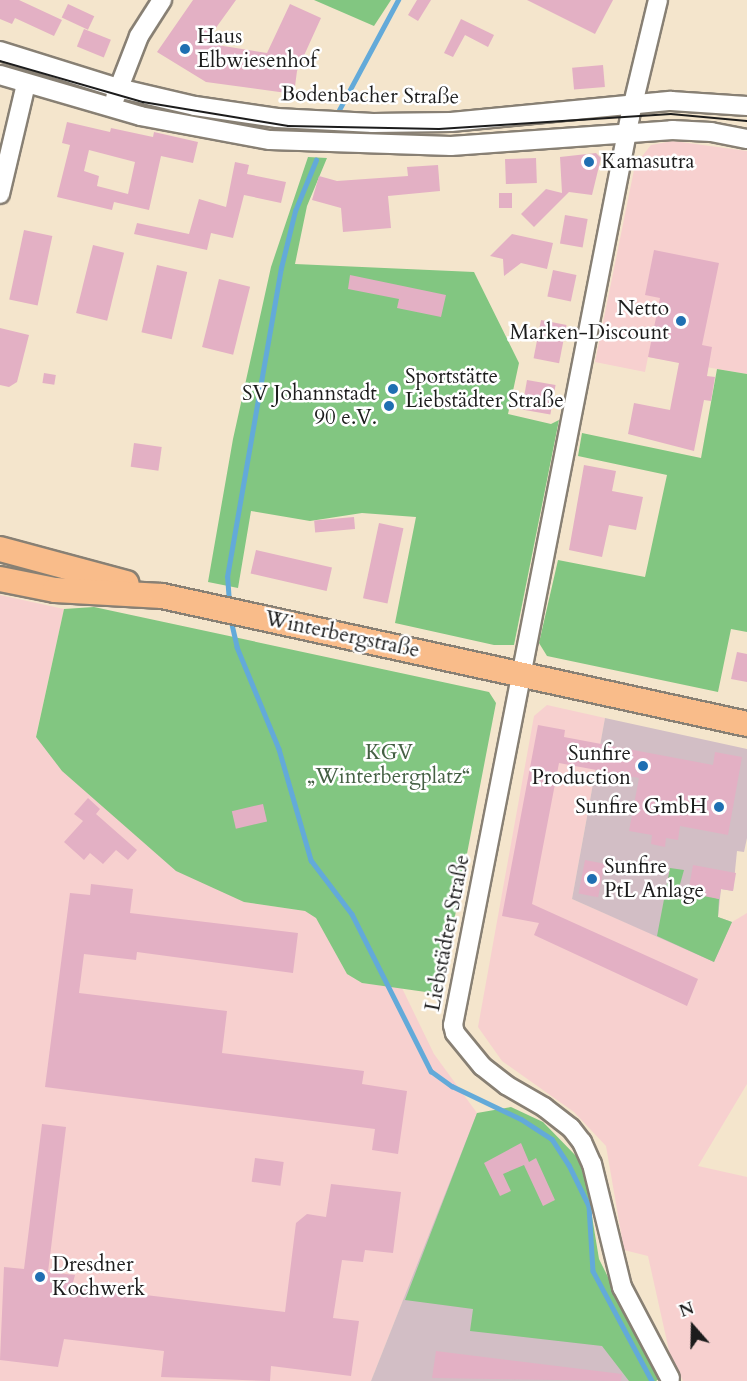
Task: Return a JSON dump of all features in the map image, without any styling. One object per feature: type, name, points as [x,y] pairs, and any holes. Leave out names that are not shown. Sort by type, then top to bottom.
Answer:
[{"type":"main road","name":"Winterbergstraße","points":[[0,549],[141,585],[162,596]]},
{"type":"main road","name":"Winterbergstraße","points":[[0,579],[55,590],[162,596],[747,724]]},
{"type":"street","points":[[112,109],[139,36],[162,0]]},
{"type":"street","points":[[627,133],[658,0]]},
{"type":"street","name":"Bodenbacher Straße","points":[[0,51],[118,88],[195,106],[278,118],[374,123],[451,122],[670,101],[747,106]]},
{"type":"street","points":[[0,75],[112,109],[186,127],[270,140],[338,145],[451,146],[627,133],[711,132],[747,139]]},
{"type":"street","points":[[0,194],[26,84]]},
{"type":"street","name":"Liebstädter Straße","points":[[627,133],[453,1025],[455,1033],[482,1066],[506,1086],[544,1107],[571,1128],[582,1142],[592,1164],[622,1287],[670,1378]]},
{"type":"shaded area","points":[[673,141],[747,151],[747,374],[648,357],[645,372],[595,362],[635,165],[651,145]]},
{"type":"shaded area","points":[[0,595],[64,609],[36,736],[244,902],[305,911],[317,918],[347,974],[362,983],[402,988],[434,1054],[477,1113],[371,1381],[0,1381]]},
{"type":"shaded area","points":[[547,705],[605,718],[572,899],[714,961],[732,922],[747,913],[747,1084],[698,1166],[747,1177],[747,1381],[683,1381],[670,1355],[648,1256],[624,1250],[606,1146],[574,1112],[502,1061],[478,1027],[534,716]]},
{"type":"shaded area","name":"Sunfire GmbH","points":[[605,718],[747,749],[747,838],[744,852],[737,851],[733,891],[721,889],[718,917],[732,922],[714,962],[572,899]]},
{"type":"shaded area","points":[[477,1113],[648,1381],[371,1381]]},
{"type":"green space","points":[[314,0],[391,0],[374,26]]},
{"type":"green space","name":"Sportstätte Liebstädter Straße","points":[[308,157],[327,158],[307,206],[295,264],[474,272],[519,363],[508,414],[551,424],[559,420],[514,645],[494,645],[395,623],[416,517],[362,513],[310,521],[251,511],[238,588],[208,582],[233,439],[271,267]]},
{"type":"green space","points":[[717,369],[747,374],[747,632],[731,629],[718,692],[547,656],[539,643],[558,560],[645,577],[667,475],[578,456],[582,433],[701,458]]},
{"type":"green space","name":"KGV „Winterbergplatz“","points":[[94,607],[489,692],[496,703],[440,994],[362,983],[347,974],[316,918],[305,911],[244,902],[176,871],[62,771],[36,737],[64,609]]},
{"type":"green space","points":[[670,868],[684,870],[679,888],[719,899],[718,917],[732,922],[714,962],[657,936]]},
{"type":"green space","points":[[511,1107],[543,1122],[578,1158],[587,1186],[599,1259],[659,1379],[656,1381],[629,1381],[602,1346],[470,1331],[473,1309],[405,1300],[477,1113]]},
{"type":"building","points":[[0,0],[19,0],[62,20],[54,36],[15,18],[12,24],[0,19]]},
{"type":"building","name":"Haus Elbwiesenhof","points":[[193,0],[236,0],[205,43],[267,53],[290,4],[321,18],[297,71],[294,94],[206,82],[157,52]]},
{"type":"building","points":[[417,0],[431,0],[418,21],[408,15]]},
{"type":"building","points":[[527,0],[613,0],[595,34]]},
{"type":"building","points":[[68,4],[94,16],[88,30],[62,18]]},
{"type":"building","points":[[461,19],[494,35],[488,47],[465,35],[453,57],[444,53]]},
{"type":"building","points":[[84,29],[111,40],[104,57],[77,47]]},
{"type":"building","points":[[603,65],[605,87],[574,90],[572,68]]},
{"type":"building","points":[[67,122],[110,132],[111,128],[153,137],[154,132],[198,142],[193,163],[161,156],[149,210],[114,202],[112,210],[57,197],[70,145],[62,143]],"holes":[[[89,150],[135,162],[128,194],[97,186],[99,176],[84,171]]]},
{"type":"building","points":[[596,153],[601,158],[592,195],[569,192],[534,227],[521,214],[546,189],[562,193],[560,157]]},
{"type":"building","points":[[536,158],[537,183],[506,184],[505,159]]},
{"type":"building","points":[[235,162],[249,165],[247,174],[286,182],[281,203],[244,195],[233,238],[211,233],[207,250],[134,234],[137,223],[189,234],[199,199],[226,207]]},
{"type":"building","points":[[438,165],[440,191],[388,196],[391,228],[343,232],[341,208],[312,200],[319,176],[337,181],[408,176],[407,167]]},
{"type":"building","points":[[499,193],[512,193],[512,208],[499,208]]},
{"type":"building","points":[[565,215],[588,219],[583,248],[560,244]]},
{"type":"building","points":[[24,230],[52,236],[38,305],[9,299]]},
{"type":"building","points":[[512,234],[553,243],[547,269],[521,263],[504,276],[503,259],[490,256]]},
{"type":"building","points":[[93,245],[124,253],[107,321],[76,313]]},
{"type":"building","name":"Netto Marken-Discount","points":[[654,250],[719,263],[702,345],[712,347],[707,376],[715,377],[711,401],[704,400],[694,451],[628,434],[634,403],[670,410],[679,363],[648,357],[660,298],[645,295]]},
{"type":"building","points":[[157,265],[187,272],[172,339],[141,332]]},
{"type":"building","points":[[553,270],[576,275],[571,301],[547,296]]},
{"type":"building","points":[[350,275],[446,295],[441,317],[397,308],[399,299],[348,289]]},
{"type":"building","points":[[219,279],[250,287],[233,355],[202,347]]},
{"type":"building","points":[[541,320],[567,325],[559,363],[534,358]]},
{"type":"building","points":[[0,328],[29,335],[17,382],[9,387],[0,385]]},
{"type":"building","points":[[44,373],[56,375],[54,385],[42,383]]},
{"type":"building","points":[[527,380],[556,385],[550,415],[522,410]]},
{"type":"building","points":[[134,443],[162,447],[158,471],[131,467]]},
{"type":"building","points":[[584,465],[616,471],[612,491],[643,497],[636,530],[609,525],[602,557],[569,550]]},
{"type":"building","points":[[354,517],[355,529],[315,532],[314,520]]},
{"type":"building","points":[[379,523],[403,528],[387,604],[363,598]]},
{"type":"building","points":[[256,550],[332,568],[327,591],[251,573]]},
{"type":"building","points":[[737,652],[747,654],[747,682],[731,679]]},
{"type":"building","points":[[538,725],[565,730],[564,737],[713,765],[715,752],[742,757],[728,835],[680,826],[678,840],[666,838],[665,847],[651,844],[652,835],[629,831],[639,778],[559,763],[532,904],[698,979],[687,1006],[534,935],[539,923],[502,916]]},
{"type":"building","points":[[88,798],[100,809],[96,814],[137,850],[128,860],[116,850],[103,864],[90,853],[84,860],[64,842],[83,821],[74,814]]},
{"type":"building","points":[[263,804],[267,822],[236,829],[232,811]]},
{"type":"building","name":"Sunfire PtL Anlage","points":[[585,860],[605,864],[598,897],[579,893]]},
{"type":"building","points":[[693,865],[736,873],[733,891],[721,889],[719,899],[688,893]]},
{"type":"building","points":[[91,884],[133,889],[130,913],[298,933],[293,973],[137,952],[136,960],[84,954],[79,993],[227,1011],[222,1053],[364,1071],[362,1084],[407,1091],[398,1154],[372,1150],[375,1129],[45,1087],[70,893],[90,895]]},
{"type":"building","points":[[42,1124],[66,1127],[48,1272],[75,1275],[72,1286],[285,1312],[296,1223],[307,1214],[326,1217],[331,1184],[401,1192],[393,1253],[365,1250],[363,1262],[342,1260],[333,1318],[359,1321],[351,1376],[271,1366],[270,1381],[161,1377],[164,1351],[64,1339],[58,1367],[0,1360],[4,1267],[24,1269]]},
{"type":"building","points":[[521,1143],[529,1162],[536,1158],[555,1200],[543,1206],[524,1165],[503,1174],[511,1191],[500,1196],[484,1163]]},
{"type":"building","points":[[255,1158],[284,1162],[280,1186],[252,1182]]},
{"type":"building","points":[[436,1351],[622,1374],[621,1381],[432,1378]]},
{"type":"waterway","points":[[339,110],[398,0]]},
{"type":"waterway","points":[[229,603],[227,577],[281,268],[295,211],[316,160]]},
{"type":"waterway","points":[[231,620],[237,647],[279,749],[311,860],[352,914],[431,1071],[452,1086],[521,1119],[552,1139],[569,1165],[589,1206],[593,1271],[652,1381]]},
{"type":"tram line","points":[[0,61],[143,102],[288,126],[439,129],[671,114],[747,121]]},
{"type":"place","name":"Haus Elbwiesenhof","points":[[185,49]]},
{"type":"place","name":"Kamasutra","points":[[589,162]]},
{"type":"place","name":"Netto Marken-Discount","points":[[681,321]]},
{"type":"place","name":"Sportstätte Liebstädter Straße","points":[[393,389]]},
{"type":"place","name":"SV Johannstadt 90 e.V.","points":[[389,406]]},
{"type":"place","name":"Sunfire Production","points":[[643,766]]},
{"type":"place","name":"Sunfire GmbH","points":[[719,807]]},
{"type":"place","name":"Sunfire PtL Anlage","points":[[592,879]]},
{"type":"place","name":"Dresdner Kochwerk","points":[[40,1277]]}]
